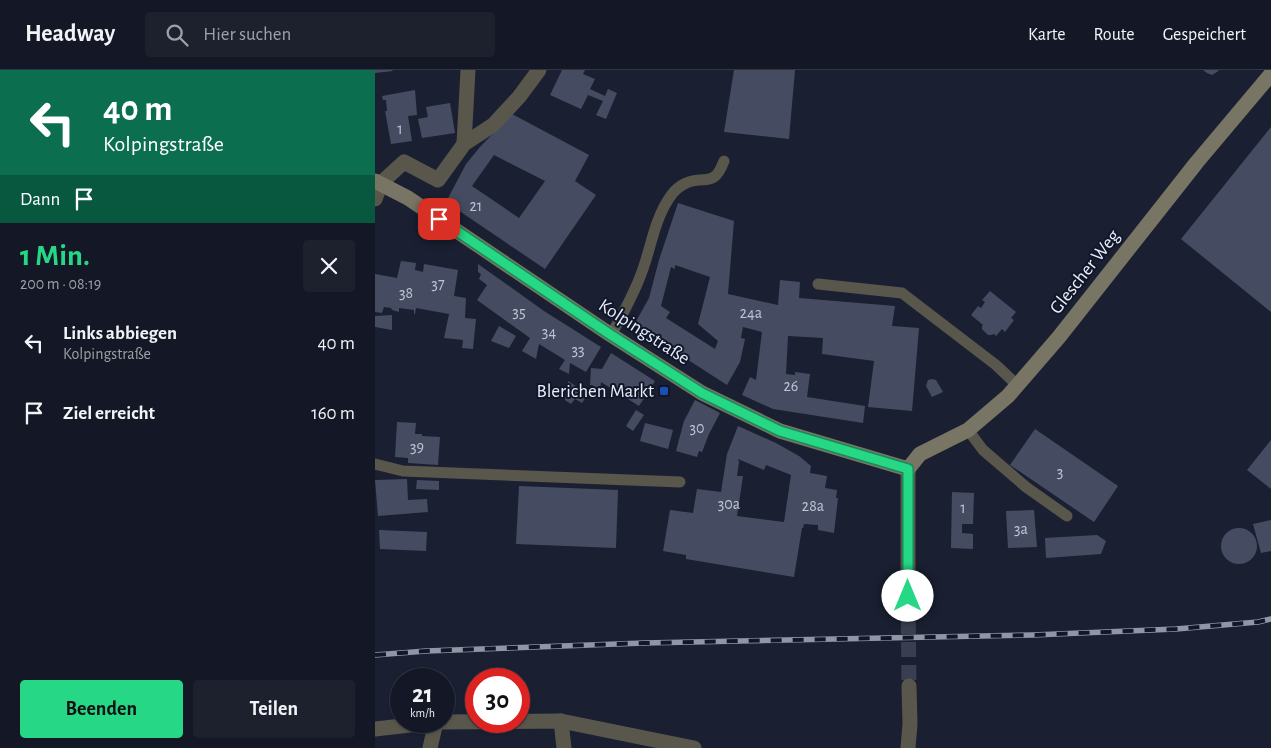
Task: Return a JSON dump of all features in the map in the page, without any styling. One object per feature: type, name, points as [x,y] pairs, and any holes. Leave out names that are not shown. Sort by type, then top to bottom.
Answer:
[{"type":"street","points":[[464,144],[468,70]]},
{"type":"street","points":[[375,199],[378,182],[404,162],[438,180],[464,144],[493,126],[519,97],[539,70]]},
{"type":"street","name":"Glescher Weg","points":[[908,469],[920,454],[968,430],[1008,396],[1059,337],[1197,162],[1271,74]]},
{"type":"street","name":"Kolpingstraße","points":[[378,182],[408,198],[611,335],[702,393],[780,431],[908,469]]},
{"type":"street","points":[[908,469],[908,596]]},
{"type":"street","points":[[908,748],[910,724],[909,686]]},
{"type":"street","points":[[455,722],[561,721],[694,748]]},
{"type":"street","points":[[561,721],[563,748]]},
{"type":"street","points":[[375,729],[390,727]]},
{"type":"street","points":[[430,748],[433,733]]},
{"type":"lane","points":[[611,335],[643,271],[667,201],[683,184],[693,180],[707,180],[715,177],[724,161]]},
{"type":"lane","points":[[818,284],[902,293],[996,365],[1017,386]]},
{"type":"lane","points":[[968,430],[983,450],[1026,488],[1067,516]]},
{"type":"lane","points":[[375,464],[403,471],[680,482]]},
{"type":"building","points":[[375,70],[392,70],[393,71],[375,73]]},
{"type":"building","points":[[562,70],[585,70],[583,74],[595,79],[590,89],[605,96],[608,89],[617,93],[606,119],[596,115],[603,101],[588,95],[581,109],[550,95]]},
{"type":"building","points":[[734,70],[795,70],[789,139],[724,132]]},
{"type":"building","points":[[1203,70],[1219,70],[1212,75]]},
{"type":"building","points":[[415,90],[417,115],[408,116],[412,141],[391,144],[385,111],[387,111],[386,100],[383,100],[382,96]]},
{"type":"building","points":[[450,103],[455,133],[422,138],[418,119],[428,117],[426,107]]},
{"type":"building","points":[[512,114],[589,155],[575,181],[596,195],[545,269],[446,202],[466,164]],"holes":[[[494,155],[545,181],[519,218],[472,186]]]},
{"type":"building","points":[[1271,127],[1271,312],[1181,239]]},
{"type":"building","points":[[678,203],[734,221],[728,294],[778,305],[780,280],[800,282],[799,298],[895,306],[892,326],[919,328],[912,411],[868,407],[874,361],[822,354],[823,338],[788,336],[786,374],[795,375],[795,372],[810,374],[807,397],[865,406],[863,423],[773,409],[742,395],[750,377],[756,380],[762,332],[743,327],[741,338],[745,339],[740,362],[727,385],[634,325],[649,298],[659,260]],"holes":[[[675,265],[710,277],[698,324],[718,341],[715,349],[666,318],[670,312],[661,306],[671,267],[675,269]]]},
{"type":"building","points":[[401,261],[416,263],[415,270],[423,272],[424,264],[458,270],[454,296],[466,298],[465,318],[476,319],[473,349],[462,348],[463,340],[444,338],[449,314],[416,308],[414,314],[414,310],[399,308],[399,312],[384,307],[382,313],[375,312],[375,274],[397,278]]},
{"type":"building","points":[[478,264],[544,311],[601,347],[586,372],[570,363],[569,374],[559,369],[565,360],[539,344],[536,359],[522,351],[530,338],[477,300],[487,285],[479,279],[481,274],[478,272]]},
{"type":"building","points":[[990,291],[1016,312],[1011,318],[1014,320],[1005,332],[1002,329],[996,336],[994,334],[988,335],[982,329],[983,325],[971,315],[978,306],[981,308],[985,302],[982,300]]},
{"type":"building","points":[[392,315],[392,330],[375,327],[375,316]]},
{"type":"building","points":[[499,326],[516,336],[509,348],[491,341]]},
{"type":"building","points":[[611,353],[655,381],[639,406],[601,382],[599,399],[592,398],[593,385],[590,385],[591,368],[602,369]]},
{"type":"building","points":[[928,380],[936,380],[943,392],[932,397],[926,386]]},
{"type":"building","points":[[568,381],[588,394],[582,403],[575,399],[571,404],[565,400]]},
{"type":"building","points":[[695,400],[720,413],[702,452],[699,451],[697,457],[676,451],[684,421]]},
{"type":"building","points":[[636,410],[644,415],[633,431],[626,426]]},
{"type":"building","points":[[397,422],[416,423],[415,434],[440,437],[438,465],[408,463],[408,458],[395,457]]},
{"type":"building","points":[[645,423],[673,430],[668,449],[640,441]]},
{"type":"building","points":[[738,426],[776,443],[799,456],[811,466],[810,473],[827,476],[825,488],[837,490],[836,498],[838,498],[834,533],[818,530],[818,525],[804,524],[794,577],[686,559],[686,555],[663,551],[670,510],[693,513],[697,489],[721,492],[727,454]],"holes":[[[738,459],[764,470],[766,465],[791,475],[784,522],[737,516],[743,476],[737,476]]]},
{"type":"building","points":[[1035,429],[1118,486],[1094,522],[1010,465]]},
{"type":"building","points":[[1271,440],[1271,489],[1247,470]]},
{"type":"building","points":[[407,479],[408,500],[427,499],[428,512],[378,516],[375,480]]},
{"type":"building","points":[[417,480],[439,481],[439,490],[416,489]]},
{"type":"building","points":[[519,486],[618,490],[616,548],[516,544]]},
{"type":"building","points":[[952,492],[974,493],[973,524],[962,524],[962,533],[973,534],[973,549],[951,548]]},
{"type":"building","points":[[1034,510],[1037,547],[1008,548],[1006,511]]},
{"type":"building","points":[[1271,520],[1271,551],[1261,553],[1253,524]]},
{"type":"building","points":[[1239,528],[1246,529],[1252,533],[1256,539],[1256,553],[1252,559],[1246,563],[1239,564],[1232,563],[1226,559],[1222,553],[1221,546],[1222,539],[1226,533],[1232,529]]},
{"type":"building","points":[[379,530],[427,532],[426,551],[380,549]]},
{"type":"building","points":[[1097,535],[1106,541],[1101,554],[1046,558],[1045,538]]},
{"type":"tunnel","points":[[908,596],[909,686]]},
{"type":"railway","points":[[375,655],[426,651],[644,643],[1033,635],[1176,629],[1258,622],[1271,619]]},
{"type":"place","name":"Blerichen Markt","points":[[664,391]]},
{"type":"route","points":[[439,219],[611,335],[702,393],[780,431],[908,469],[908,596]]}]
